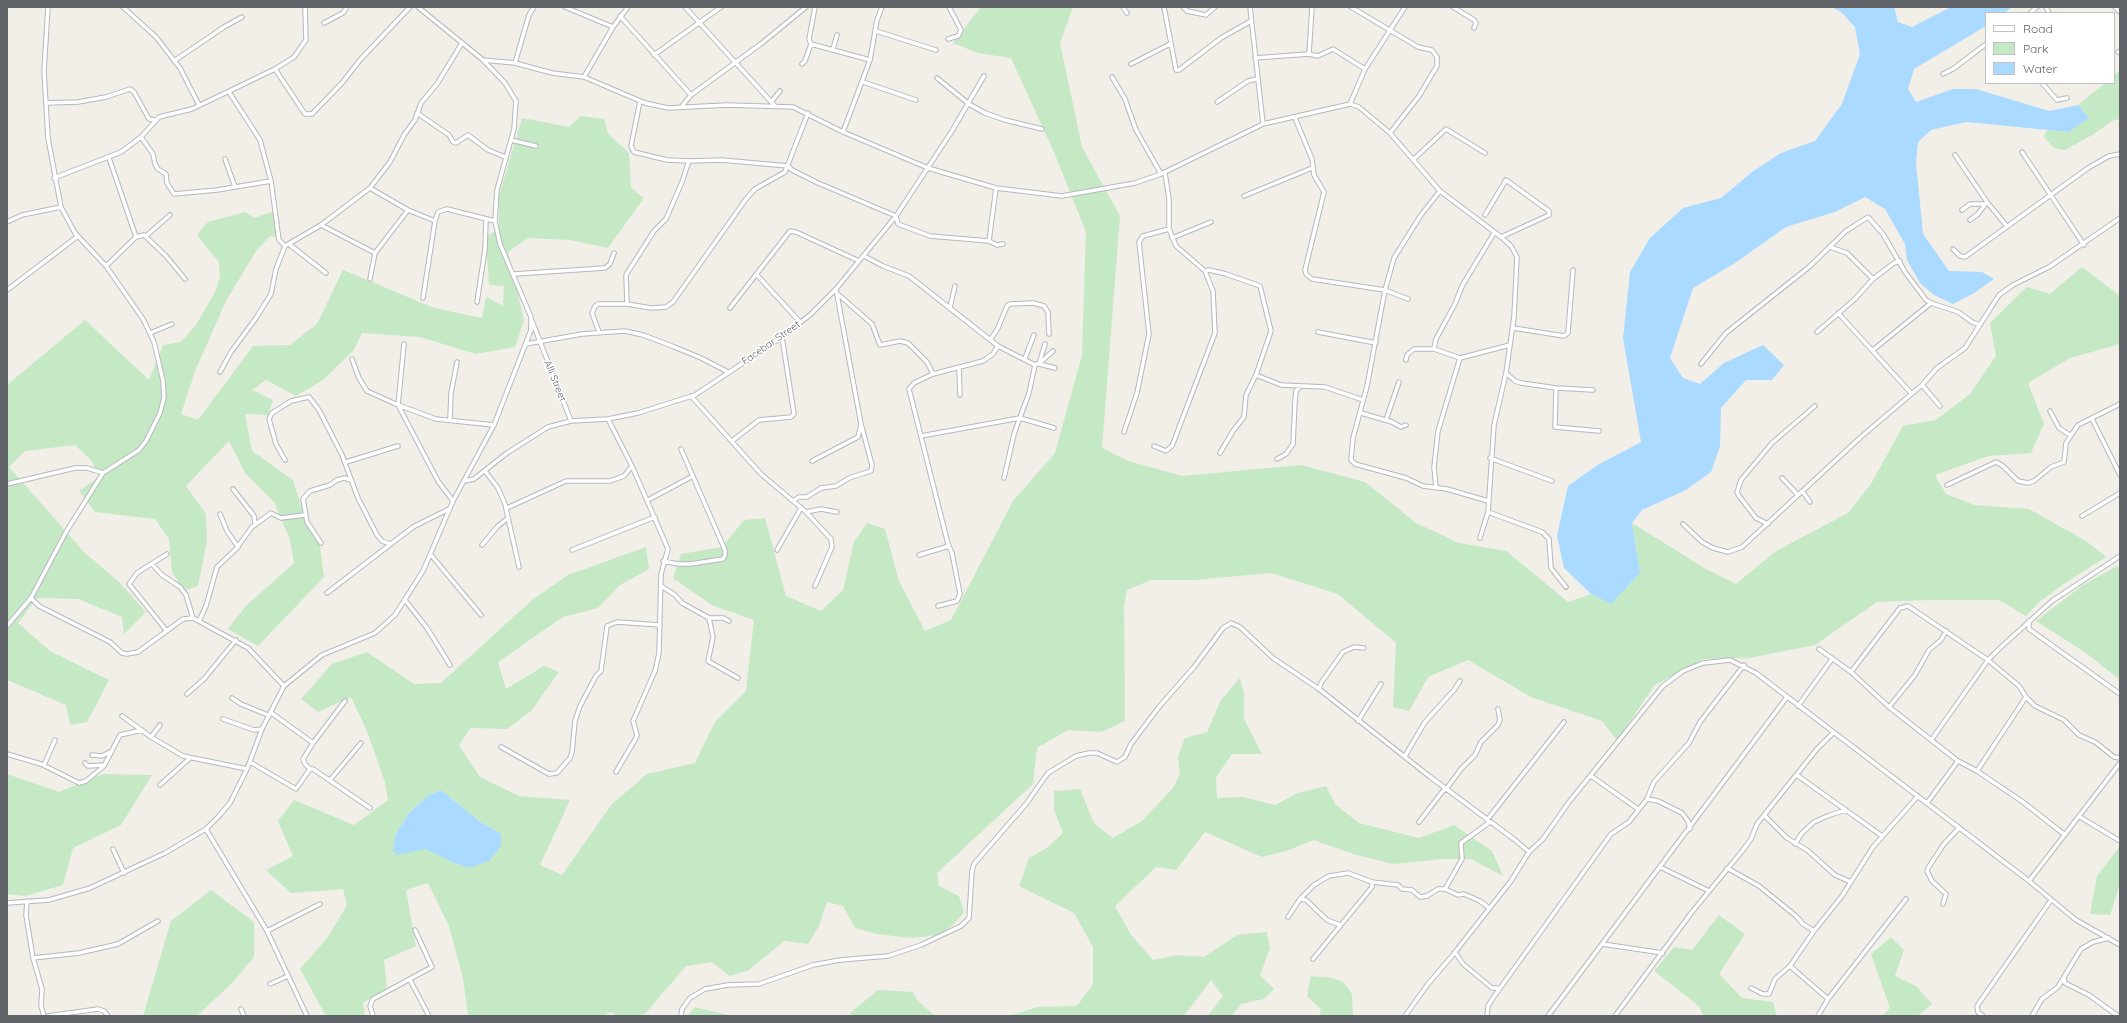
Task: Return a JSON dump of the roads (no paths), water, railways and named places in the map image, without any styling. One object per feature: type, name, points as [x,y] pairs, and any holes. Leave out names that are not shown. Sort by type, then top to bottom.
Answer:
[{"type":"street","points":[[7,626],[31,598],[66,532],[103,472],[139,450],[152,431],[163,406],[163,381],[150,333],[125,292],[106,266],[78,236],[61,207],[54,178],[46,104],[44,71],[48,7]]},
{"type":"street","points":[[123,7],[156,37],[174,61],[199,105]]},
{"type":"street","points":[[54,178],[109,158],[132,146],[159,117],[192,109],[275,69],[294,57],[306,40],[305,7]]},
{"type":"street","points":[[324,23],[343,13],[347,7]]},
{"type":"street","points":[[275,69],[305,114],[312,114],[334,92],[360,60],[410,7]]},
{"type":"street","name":"Alli Street","points":[[418,7],[483,60],[505,83],[516,101],[511,140],[497,186],[495,221],[500,244],[514,274],[571,420]]},
{"type":"street","points":[[515,63],[529,15],[534,7]]},
{"type":"street","points":[[565,7],[613,27]]},
{"type":"street","points":[[584,77],[613,27],[628,7]]},
{"type":"street","points":[[685,7],[734,63],[775,106]]},
{"type":"street","points":[[654,55],[721,7]]},
{"type":"street","points":[[682,106],[691,95],[806,7]]},
{"type":"street","points":[[802,64],[805,61],[811,44],[809,39],[815,7]]},
{"type":"street","points":[[843,132],[870,60],[882,7]]},
{"type":"street","points":[[948,7],[962,30],[958,36],[948,39]]},
{"type":"street","points":[[1123,7],[1127,13]]},
{"type":"street","points":[[1164,7],[1174,68],[1180,70],[1221,38],[1251,21]]},
{"type":"street","points":[[1183,7],[1187,11],[1206,15],[1215,7]]},
{"type":"street","points":[[1250,7],[1263,124]]},
{"type":"street","points":[[1309,54],[1312,7]]},
{"type":"street","points":[[1351,7],[1422,49],[1432,50],[1437,57],[1437,66],[1419,96],[1390,133]]},
{"type":"street","points":[[1350,104],[1365,69],[1405,7]]},
{"type":"street","points":[[1453,7],[1474,20],[1476,23],[1474,28]]},
{"type":"street","points":[[2115,7],[2120,12]]},
{"type":"street","points":[[620,16],[691,95]]},
{"type":"street","points":[[174,61],[224,27],[242,17]]},
{"type":"street","points":[[876,31],[936,50]]},
{"type":"street","points":[[833,49],[838,35]]},
{"type":"street","points":[[285,246],[290,245],[321,224],[370,188],[390,162],[421,103],[437,84],[462,43]]},
{"type":"street","points":[[811,44],[870,60]]},
{"type":"street","points":[[1131,64],[1170,44]]},
{"type":"street","points":[[1942,74],[1953,69],[1985,45]]},
{"type":"street","points":[[1255,58],[1309,54],[1312,56],[1322,56],[1332,49],[1365,69]]},
{"type":"street","points":[[483,60],[515,63],[552,73],[584,77],[640,101],[668,108],[682,106],[793,107],[808,113],[843,132],[928,168],[996,188],[1062,196],[1135,183],[1163,174],[1263,124],[1295,118],[1350,104],[1359,107],[1390,133],[1414,159],[1440,191],[1501,237],[1511,246],[1517,257],[1513,328],[1506,373],[1494,424],[1490,458],[1488,512],[1480,538]]},
{"type":"street","name":"Facebar Street","points":[[464,481],[473,480],[507,453],[548,427],[571,420],[608,420],[638,413],[691,396],[782,337],[836,289],[896,216],[969,104],[984,76]]},
{"type":"street","points":[[1112,77],[1125,99],[1136,130],[1163,174],[1169,199],[1169,229],[1172,238],[1183,253],[1205,271],[1213,291],[1215,333],[1172,446],[1166,451],[1154,446]]},
{"type":"street","points":[[936,78],[969,104],[1005,120],[1042,129]]},
{"type":"street","points":[[1217,102],[1248,81],[1257,78]]},
{"type":"street","points":[[863,82],[916,100]]},
{"type":"street","points":[[2043,84],[2057,100],[2067,98]]},
{"type":"street","points":[[46,104],[99,98],[130,89],[134,92],[148,120],[155,120]]},
{"type":"street","points":[[771,102],[780,91]]},
{"type":"street","points":[[229,92],[260,140],[271,181],[279,240],[285,246]]},
{"type":"street","points":[[640,101],[631,146],[634,152],[655,158],[689,161],[722,160],[788,166],[792,170],[818,183],[896,216],[898,224],[930,236],[989,240],[996,245],[1003,244]]},
{"type":"street","points":[[417,113],[449,135],[453,142],[456,143],[468,134],[488,150],[506,157]]},
{"type":"street","points":[[599,332],[592,313],[595,306],[598,304],[627,304],[651,308],[666,306],[673,302],[746,199],[755,190],[786,172],[808,113]]},
{"type":"street","points":[[1295,118],[1312,159],[1312,168],[1324,192],[1305,270],[1306,274],[1312,279],[1385,290],[1408,299]]},
{"type":"street","points":[[1414,159],[1446,129],[1485,153]]},
{"type":"street","points":[[141,137],[153,154],[155,164],[166,174],[167,183],[174,194],[271,181]]},
{"type":"street","points":[[511,140],[536,146]]},
{"type":"street","points":[[2022,152],[2084,245]]},
{"type":"street","points":[[1953,249],[1960,256],[1965,257],[2006,225],[2051,196],[2088,168],[2109,156],[2118,154],[2120,159]]},
{"type":"street","points":[[1956,155],[1986,203],[2006,225]]},
{"type":"street","points":[[109,158],[136,237]]},
{"type":"street","points":[[225,159],[235,187]]},
{"type":"street","points":[[627,304],[626,274],[654,231],[666,219],[682,182],[689,161]]},
{"type":"street","points":[[1244,196],[1312,168]]},
{"type":"street","points":[[1485,215],[1506,180],[1549,211],[1549,215],[1501,237]]},
{"type":"street","points":[[370,188],[408,210],[435,222]]},
{"type":"street","points":[[989,240],[996,188]]},
{"type":"street","points":[[1440,191],[1424,210],[1399,249],[1385,290],[1376,343],[1364,400],[1353,438],[1351,456],[1353,463],[1406,478],[1422,486],[1436,487],[1488,501]]},
{"type":"street","points":[[1962,210],[1970,204],[1986,203]]},
{"type":"street","points":[[1970,220],[1978,214],[1986,203]]},
{"type":"street","points":[[7,222],[22,215],[61,207]]},
{"type":"street","points":[[422,298],[438,212],[447,209],[486,220],[495,221]]},
{"type":"street","points":[[370,279],[375,252],[408,210]]},
{"type":"street","points":[[106,266],[136,237],[146,236],[170,215]]},
{"type":"street","points":[[1700,364],[1726,333],[1791,282],[1846,231],[1868,216],[1883,234],[1915,286],[1931,303],[1952,310],[1980,325]]},
{"type":"street","points":[[1682,524],[1708,546],[1728,552],[1737,550],[1747,543],[1802,491],[1911,393],[1922,385],[1944,362],[1965,348],[1999,296],[2013,285],[2049,268],[2084,245],[2120,218]]},
{"type":"street","points":[[477,302],[485,250],[486,220]]},
{"type":"street","points":[[1172,238],[1211,222]]},
{"type":"street","points":[[321,224],[375,252]]},
{"type":"street","points":[[1124,432],[1136,393],[1149,334],[1139,242],[1143,236],[1169,229]]},
{"type":"street","points":[[730,308],[757,275],[788,232],[793,231],[859,262]]},
{"type":"street","points":[[1434,349],[1436,339],[1455,304],[1462,286],[1494,233]]},
{"type":"street","points":[[7,290],[78,236]]},
{"type":"street","points":[[146,236],[185,279]]},
{"type":"street","points":[[290,245],[326,273]]},
{"type":"street","points":[[220,372],[231,352],[256,318],[271,294],[277,264],[285,246]]},
{"type":"street","points":[[1830,247],[1846,253],[1873,279]]},
{"type":"street","points":[[514,274],[605,268],[610,264],[614,253]]},
{"type":"street","points":[[864,256],[883,266],[909,276],[998,346],[1037,364],[1055,368]]},
{"type":"street","points":[[1817,332],[1855,299],[1873,279],[1894,263],[1900,261]]},
{"type":"street","points":[[1205,271],[1210,270],[1254,282],[1262,288],[1266,315],[1271,331],[1256,375],[1246,395],[1244,417],[1233,431],[1220,453]]},
{"type":"street","points":[[1513,328],[1564,336],[1568,333],[1573,270]]},
{"type":"street","points":[[757,275],[800,322]]},
{"type":"street","points":[[950,307],[955,286]]},
{"type":"street","points":[[793,501],[799,497],[807,497],[821,488],[836,486],[849,478],[871,471],[872,465],[861,424],[836,289]]},
{"type":"street","points":[[838,294],[872,324],[880,345],[900,341],[908,343],[927,362],[933,374]]},
{"type":"street","points":[[990,340],[998,328],[1007,306],[1010,304],[1033,303],[1044,306],[1048,312],[1049,334]]},
{"type":"street","points":[[1873,350],[1931,303]]},
{"type":"street","points":[[1838,313],[1911,393]]},
{"type":"street","points":[[7,903],[50,900],[75,893],[124,873],[165,853],[206,829],[230,803],[247,769],[262,729],[284,686],[322,655],[368,636],[382,628],[395,615],[405,600],[431,555],[449,509],[494,425],[531,330],[531,317]]},
{"type":"street","points":[[150,333],[172,324]]},
{"type":"street","points":[[526,344],[599,332],[625,331],[644,335],[701,358],[728,372]]},
{"type":"street","points":[[1318,332],[1376,343]]},
{"type":"street","points":[[1025,358],[1034,335]]},
{"type":"street","points":[[732,441],[759,420],[791,416],[794,414],[782,337]]},
{"type":"street","points":[[404,344],[398,405],[438,481],[453,501]]},
{"type":"street","points":[[1004,478],[1014,434],[1045,344]]},
{"type":"street","points":[[938,606],[957,600],[960,594],[909,389],[914,383],[933,374],[959,368],[983,360],[994,354],[998,346]]},
{"type":"street","points":[[1406,360],[1407,355],[1414,349],[1434,349],[1460,358],[1510,346]]},
{"type":"street","points":[[1037,364],[1053,351]]},
{"type":"street","points":[[1436,487],[1434,468],[1438,431],[1460,358]]},
{"type":"street","points":[[352,359],[359,378],[367,391],[398,405],[436,419],[450,419],[494,425]]},
{"type":"street","points":[[450,419],[451,393],[457,362]]},
{"type":"street","points":[[959,368],[960,395]]},
{"type":"street","points":[[1506,373],[1515,381],[1521,383],[1556,388],[1593,390]]},
{"type":"street","points":[[1256,375],[1276,384],[1300,387],[1325,387],[1364,400]]},
{"type":"street","points":[[1386,420],[1399,382]]},
{"type":"street","points":[[1922,385],[1940,406]]},
{"type":"street","points":[[1277,459],[1286,454],[1293,444],[1296,391],[1294,386]]},
{"type":"street","points":[[1296,391],[1300,387]]},
{"type":"street","points":[[1556,388],[1555,427],[1599,431]]},
{"type":"street","points":[[284,460],[276,444],[268,419],[276,410],[292,401],[306,396],[312,399],[320,410],[346,462],[351,480],[360,502],[376,535],[382,541],[390,544]]},
{"type":"street","points":[[691,396],[769,482],[806,512],[831,539],[832,543],[815,586]]},
{"type":"street","points":[[1947,485],[1996,462],[2003,466],[2018,481],[2028,483],[2034,481],[2051,467],[2064,462],[2065,447],[2070,436],[2078,426],[2120,404]]},
{"type":"street","points":[[1768,524],[1756,518],[1739,496],[1737,492],[1741,480],[1772,443],[1815,406]]},
{"type":"street","points":[[2050,411],[2059,428],[2070,436]]},
{"type":"street","points":[[1360,413],[1386,420],[1401,427],[1406,425]]},
{"type":"street","points":[[921,436],[1020,418],[1054,428]]},
{"type":"street","points":[[2092,419],[2120,475]]},
{"type":"street","points":[[608,420],[648,500],[668,549],[663,561],[659,653],[655,670],[633,721],[637,735],[636,738],[616,772]]},
{"type":"street","points":[[812,461],[858,437],[861,424]]},
{"type":"street","points":[[346,462],[398,446]]},
{"type":"street","points":[[663,561],[678,564],[690,564],[723,559],[725,555],[725,550],[681,449]]},
{"type":"street","points":[[1490,458],[1552,481]]},
{"type":"street","points":[[507,508],[566,481],[610,481],[624,476],[632,466]]},
{"type":"street","points":[[7,484],[75,468],[88,468],[103,472]]},
{"type":"street","points":[[485,471],[498,488],[507,508],[519,567]]},
{"type":"street","points":[[648,500],[693,476]]},
{"type":"street","points":[[321,543],[308,525],[305,515],[304,499],[310,491],[344,478],[351,480]]},
{"type":"street","points":[[1782,478],[1798,495]]},
{"type":"street","points":[[233,489],[254,516],[255,524]]},
{"type":"street","points":[[1802,491],[1810,502]]},
{"type":"street","points":[[2082,516],[2120,493]]},
{"type":"street","points":[[776,550],[801,508]]},
{"type":"street","points":[[327,593],[413,527],[449,509]]},
{"type":"street","points":[[806,512],[820,509],[836,512]]},
{"type":"street","points":[[1488,512],[1542,532],[1549,539],[1551,568],[1566,587]]},
{"type":"street","points":[[199,621],[206,606],[217,567],[238,547],[255,524],[273,513],[281,518],[305,515]]},
{"type":"street","points":[[220,514],[227,531],[238,547]]},
{"type":"street","points":[[572,550],[654,517]]},
{"type":"street","points":[[482,544],[498,526],[508,518]]},
{"type":"street","points":[[919,555],[949,546]]},
{"type":"street","points":[[166,630],[129,584],[133,576],[167,554]]},
{"type":"street","points":[[431,555],[481,616]]},
{"type":"street","points":[[1932,739],[1988,660],[2052,601],[2120,556]]},
{"type":"street","points":[[152,564],[162,575],[180,587],[186,594],[193,618]]},
{"type":"street","points":[[661,586],[675,595],[682,603],[709,618],[723,618],[729,621]]},
{"type":"street","points":[[31,598],[39,606],[110,642],[122,653],[127,654],[138,652],[183,619],[193,618],[236,640],[256,654],[284,686]]},
{"type":"street","points":[[405,600],[427,628],[450,665]]},
{"type":"street","points":[[1850,672],[1900,608],[1908,606],[1988,660],[2019,686],[2026,697],[2035,706],[2064,720],[2079,735],[2095,742],[2114,757],[2120,758]]},
{"type":"street","points":[[709,618],[713,637],[708,661],[738,678]]},
{"type":"street","points":[[2029,621],[2029,629],[2120,694]]},
{"type":"street","points":[[502,747],[549,774],[557,773],[570,758],[575,721],[580,706],[600,671],[607,626],[617,622],[660,625]]},
{"type":"street","points":[[681,1016],[682,1009],[690,998],[705,989],[728,985],[759,984],[813,965],[840,960],[888,956],[920,945],[961,926],[969,918],[972,871],[974,864],[1026,804],[1048,773],[1076,756],[1089,753],[1097,753],[1117,762],[1124,757],[1159,708],[1194,667],[1223,628],[1231,623],[1240,627],[1273,658],[1319,690],[1528,852]]},
{"type":"street","points":[[1889,707],[1915,675],[1929,650],[1941,640],[1946,631]]},
{"type":"street","points":[[187,694],[204,679],[236,640]]},
{"type":"street","points":[[1319,690],[1321,683],[1343,652],[1354,647],[1364,648]]},
{"type":"street","points":[[1819,649],[1850,672],[1889,707],[1932,739],[1958,761],[1977,771],[2023,802],[2065,834]]},
{"type":"street","points":[[1798,706],[1832,659]]},
{"type":"street","points":[[1405,1016],[1428,984],[1511,881],[1528,852],[1543,840],[1569,802],[1663,686],[1683,671],[1703,663],[1720,660],[1730,660],[1744,665],[2029,881],[2076,920],[2120,945]]},
{"type":"street","points":[[1487,1016],[1488,1006],[1499,988],[1611,834],[1626,825],[1647,799],[1654,782],[1688,743],[1700,722],[1744,665]]},
{"type":"street","points":[[1405,756],[1425,722],[1454,690],[1460,681]]},
{"type":"street","points":[[1358,721],[1381,684]]},
{"type":"street","points":[[1548,1016],[1690,829],[1787,697]]},
{"type":"street","points":[[1977,771],[2026,697]]},
{"type":"street","points":[[232,698],[242,704],[269,714],[313,743]]},
{"type":"street","points":[[345,701],[313,743],[303,759],[305,764],[310,769],[313,768],[370,808]]},
{"type":"street","points":[[1419,822],[1461,769],[1475,755],[1481,742],[1498,725],[1500,720],[1498,709]]},
{"type":"street","points":[[122,716],[183,756],[247,769]]},
{"type":"street","points":[[223,719],[254,730],[262,729]]},
{"type":"street","points":[[1445,889],[1462,859],[1461,843],[1489,821],[1564,722]]},
{"type":"street","points":[[151,736],[160,725]]},
{"type":"street","points":[[7,754],[44,765],[79,783],[86,781],[105,764],[120,735],[142,730]]},
{"type":"street","points":[[1615,1016],[1709,891],[1715,886],[1727,868],[1751,840],[1757,824],[1798,776],[1817,750],[1833,733]]},
{"type":"street","points":[[44,765],[54,740]]},
{"type":"street","points":[[330,780],[361,743]]},
{"type":"street","points":[[92,755],[102,756],[110,752]]},
{"type":"street","points":[[160,785],[190,758]]},
{"type":"street","points":[[1927,803],[1958,761]]},
{"type":"street","points":[[250,762],[296,789],[310,769]]},
{"type":"street","points":[[85,763],[90,766],[105,764]]},
{"type":"street","points":[[2029,881],[2120,764]]},
{"type":"street","points":[[2116,769],[2120,773]]},
{"type":"street","points":[[1591,776],[1638,809]]},
{"type":"street","points":[[1798,776],[1882,836]]},
{"type":"street","points":[[1751,988],[1763,994],[1769,994],[1775,979],[1790,966],[1851,882],[1873,847],[1918,796]]},
{"type":"street","points":[[1647,799],[1658,801],[1673,810],[1682,813],[1688,821],[1690,829]]},
{"type":"street","points":[[1796,844],[1802,833],[1814,822],[1846,810]]},
{"type":"street","points":[[1765,816],[1796,844],[1807,850],[1835,875],[1851,882]]},
{"type":"street","points":[[2080,817],[2120,841]]},
{"type":"street","points":[[1942,904],[1946,894],[1932,881],[1927,871],[1944,844],[1959,828]]},
{"type":"street","points":[[206,829],[267,931],[307,1016]]},
{"type":"street","points":[[113,849],[124,873]]},
{"type":"street","points":[[1660,867],[1709,891]]},
{"type":"street","points":[[1727,868],[1759,886],[1796,916],[1803,924],[1814,931]]},
{"type":"street","points":[[1288,917],[1300,899],[1320,880],[1336,874],[1348,874],[1372,882],[1398,885],[1402,889],[1412,890],[1420,897],[1427,896],[1438,889],[1445,889],[1458,895],[1464,894],[1480,901],[1489,908]]},
{"type":"street","points":[[1313,959],[1372,887],[1372,882]]},
{"type":"street","points":[[1300,899],[1306,900],[1327,920],[1340,925]]},
{"type":"street","points":[[1818,1016],[1828,999],[1906,899]]},
{"type":"street","points":[[1983,1016],[1978,1012],[1977,1006],[2051,900]]},
{"type":"street","points":[[27,901],[26,915],[33,958],[42,989],[41,1006],[44,1016]]},
{"type":"street","points":[[267,931],[320,904]]},
{"type":"street","points":[[33,958],[79,953],[118,944],[158,921]]},
{"type":"street","points":[[373,1016],[370,1006],[373,999],[432,967],[416,930]]},
{"type":"street","points":[[2032,1016],[2039,1003],[2058,987],[2081,949],[2093,942],[2109,938]]},
{"type":"street","points":[[1602,944],[1663,953]]},
{"type":"street","points":[[1455,952],[1463,964],[1491,987],[1499,988]]},
{"type":"street","points":[[1790,966],[1828,999]]},
{"type":"street","points":[[270,984],[288,976]]},
{"type":"street","points":[[2064,977],[2065,983],[2089,995],[2116,1016]]},
{"type":"street","points":[[410,980],[429,1016]]},
{"type":"street","points":[[1491,987],[1493,998]]},
{"type":"street","points":[[48,1016],[98,1009],[104,1011],[108,1016]]},
{"type":"street","points":[[241,1009],[243,1016]]},
{"type":"water","points":[[1832,7],[1894,7],[1898,22],[1912,27],[1951,7],[2012,7],[2005,12],[1985,12],[1985,27],[1914,69],[1908,89],[1916,102],[1953,89],[1976,89],[2049,111],[2078,105],[2089,118],[2069,132],[1966,122],[1931,130],[1918,142],[1916,163],[1923,234],[1949,271],[1982,272],[1994,279],[1974,293],[1953,304],[1934,295],[1920,283],[1907,260],[1905,244],[1885,209],[1865,197],[1835,212],[1786,227],[1735,263],[1693,288],[1670,358],[1683,378],[1700,384],[1724,363],[1763,345],[1784,365],[1772,380],[1746,380],[1721,408],[1720,446],[1711,472],[1686,490],[1642,510],[1632,523],[1640,573],[1611,604],[1591,594],[1564,568],[1557,536],[1568,486],[1596,466],[1641,442],[1623,338],[1630,272],[1650,238],[1683,208],[1721,198],[1752,172],[1781,153],[1815,141],[1842,104],[1860,54],[1855,27],[1841,12]]},
{"type":"water","points":[[441,790],[479,821],[501,834],[501,846],[489,861],[469,868],[425,849],[398,855],[393,851],[396,834],[409,813],[429,795]]}]
